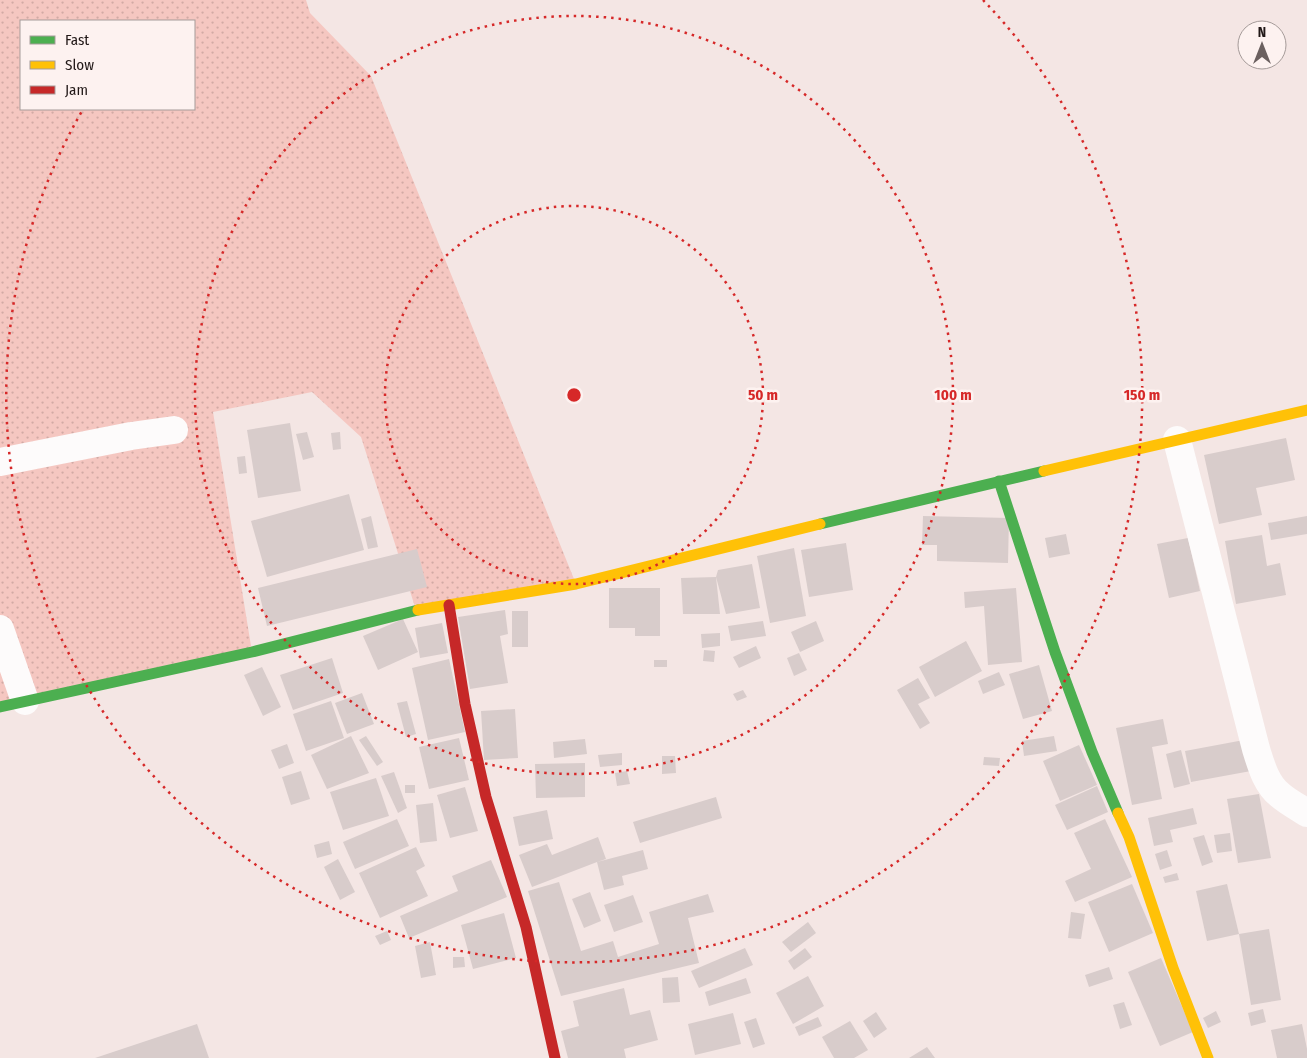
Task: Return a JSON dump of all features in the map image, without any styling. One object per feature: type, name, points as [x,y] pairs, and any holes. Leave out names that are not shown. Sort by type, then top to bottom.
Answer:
[{"type":"street","points":[[0,629],[12,704],[252,652],[416,610],[576,584],[998,481],[1307,410]]},
{"type":"street","points":[[0,462],[130,436],[174,430]]},
{"type":"street","points":[[1176,440],[1256,749],[1264,772],[1280,796],[1307,812]]},
{"type":"street","points":[[998,481],[1054,652],[1092,752],[1129,837],[1173,968],[1208,1058]]},
{"type":"street","points":[[450,605],[465,704],[486,797],[526,927],[555,1058]]},
{"type":"shaded area","points":[[0,0],[306,0],[310,13],[371,76],[576,584],[416,610],[361,437],[312,392],[213,412],[252,652],[0,707]]},
{"type":"building","points":[[290,423],[301,491],[258,498],[247,430]]},
{"type":"building","points":[[307,432],[314,457],[303,460],[296,434]]},
{"type":"building","points":[[340,432],[341,449],[333,450],[331,433]]},
{"type":"building","points":[[1286,438],[1295,480],[1256,488],[1262,515],[1219,524],[1204,455]]},
{"type":"building","points":[[245,456],[247,473],[239,474],[237,457]]},
{"type":"building","points":[[349,494],[364,550],[267,577],[251,521]]},
{"type":"building","points":[[371,516],[378,547],[368,549],[361,519]]},
{"type":"building","points":[[923,516],[1009,518],[1008,563],[937,561],[937,545],[922,545]]},
{"type":"building","points":[[1307,516],[1307,534],[1271,540],[1268,523]]},
{"type":"building","points":[[1066,534],[1070,554],[1049,558],[1045,538]]},
{"type":"building","points":[[1262,535],[1267,566],[1280,563],[1286,595],[1236,604],[1225,541]]},
{"type":"building","points":[[1188,538],[1200,591],[1169,598],[1157,544]]},
{"type":"building","points":[[846,543],[853,590],[809,597],[801,550]]},
{"type":"building","points":[[794,548],[806,616],[770,623],[757,556]]},
{"type":"building","points":[[417,549],[427,587],[267,626],[258,588]]},
{"type":"building","points":[[752,564],[760,608],[726,614],[716,577],[718,570]]},
{"type":"building","points":[[716,577],[720,614],[683,614],[681,578]]},
{"type":"building","points":[[609,588],[660,588],[660,636],[635,636],[635,628],[609,628]]},
{"type":"building","points":[[1016,588],[1022,662],[988,665],[984,606],[965,608],[964,592]]},
{"type":"building","points":[[505,610],[508,634],[500,636],[508,683],[470,689],[458,617]]},
{"type":"building","points":[[512,611],[528,611],[528,647],[512,647]]},
{"type":"building","points":[[403,619],[418,652],[378,670],[363,636]]},
{"type":"building","points":[[763,621],[766,636],[731,641],[728,626]]},
{"type":"building","points":[[816,621],[824,641],[800,652],[791,632]]},
{"type":"building","points":[[442,623],[448,653],[420,658],[415,628]]},
{"type":"building","points":[[720,633],[720,646],[702,648],[701,634]]},
{"type":"building","points":[[966,641],[982,671],[935,697],[919,667]]},
{"type":"building","points":[[756,646],[761,658],[739,668],[733,657]]},
{"type":"building","points":[[704,650],[715,651],[714,662],[703,661]]},
{"type":"building","points":[[799,653],[807,670],[794,676],[787,658]]},
{"type":"building","points":[[332,658],[343,693],[293,710],[280,675]]},
{"type":"building","points":[[449,659],[465,732],[428,740],[412,668]]},
{"type":"building","points":[[654,660],[667,660],[667,667],[654,667]]},
{"type":"building","points":[[1039,665],[1052,711],[1023,719],[1009,674]]},
{"type":"building","points":[[262,667],[281,707],[263,716],[244,675]]},
{"type":"building","points":[[999,672],[1005,685],[983,694],[978,681]]},
{"type":"building","points":[[918,678],[930,698],[918,704],[930,723],[920,729],[897,690]]},
{"type":"building","points":[[743,690],[747,697],[737,701],[733,694]]},
{"type":"building","points":[[362,693],[374,724],[347,734],[335,703]]},
{"type":"building","points":[[331,701],[344,738],[306,751],[293,714]]},
{"type":"building","points":[[407,701],[416,734],[406,737],[397,703]]},
{"type":"building","points":[[515,709],[518,758],[484,760],[481,711]]},
{"type":"building","points":[[1163,719],[1168,744],[1152,747],[1162,799],[1132,805],[1116,728]]},
{"type":"building","points":[[351,736],[369,773],[327,789],[311,755]]},
{"type":"building","points":[[366,736],[383,762],[377,766],[359,740]]},
{"type":"building","points":[[1054,736],[1057,751],[1024,756],[1022,741]]},
{"type":"building","points":[[459,738],[469,780],[429,789],[419,747]]},
{"type":"building","points":[[585,739],[587,754],[554,758],[553,742]]},
{"type":"building","points":[[1244,740],[1251,771],[1191,782],[1185,751]]},
{"type":"building","points":[[287,744],[294,763],[279,769],[271,750]]},
{"type":"building","points":[[1079,745],[1097,785],[1060,801],[1043,761]]},
{"type":"building","points":[[1181,750],[1190,784],[1174,788],[1166,754]]},
{"type":"building","points":[[622,753],[622,765],[600,767],[598,755]]},
{"type":"building","points":[[662,756],[675,756],[676,773],[662,774]]},
{"type":"building","points":[[984,757],[1000,758],[999,766],[983,765]]},
{"type":"building","points":[[585,763],[585,797],[536,798],[535,764]]},
{"type":"building","points":[[301,771],[310,799],[291,805],[282,777]]},
{"type":"building","points":[[627,771],[630,784],[617,786],[615,773]]},
{"type":"building","points":[[394,772],[407,808],[398,813],[381,776]]},
{"type":"building","points":[[376,778],[389,816],[343,830],[330,792]]},
{"type":"building","points":[[405,785],[415,785],[415,793],[405,793]]},
{"type":"building","points":[[1097,786],[1108,812],[1067,830],[1055,805]]},
{"type":"building","points":[[465,787],[478,831],[450,838],[437,795]]},
{"type":"building","points":[[1259,794],[1271,858],[1238,863],[1227,799]]},
{"type":"building","points":[[716,797],[722,818],[640,843],[633,822]]},
{"type":"building","points":[[433,803],[437,841],[420,843],[416,805]]},
{"type":"building","points":[[1193,808],[1197,824],[1170,830],[1173,842],[1154,846],[1148,818]]},
{"type":"building","points":[[547,810],[553,839],[519,846],[513,817]]},
{"type":"building","points":[[397,819],[409,846],[355,869],[343,842]]},
{"type":"building","points":[[1105,819],[1132,877],[1075,902],[1065,881],[1091,869],[1074,833]]},
{"type":"building","points":[[1230,833],[1232,851],[1217,853],[1214,835]]},
{"type":"building","points":[[1204,835],[1213,862],[1202,866],[1193,838]]},
{"type":"building","points":[[598,837],[606,859],[532,887],[519,855],[547,844],[552,855]]},
{"type":"building","points":[[329,841],[332,854],[317,858],[314,845]]},
{"type":"building","points":[[416,847],[425,866],[416,871],[428,896],[380,918],[359,873]]},
{"type":"building","points":[[643,850],[648,869],[622,876],[624,885],[604,890],[597,862]]},
{"type":"building","points":[[1167,850],[1172,866],[1160,870],[1155,854]]},
{"type":"building","points":[[338,859],[355,892],[340,900],[324,867]]},
{"type":"building","points":[[491,860],[507,897],[409,938],[400,916],[458,891],[452,876]]},
{"type":"building","points":[[1177,873],[1179,880],[1165,883],[1163,877]]},
{"type":"building","points":[[559,882],[581,951],[613,941],[618,957],[659,944],[649,912],[708,894],[714,912],[688,918],[699,963],[561,996],[528,891]]},
{"type":"building","points":[[1132,884],[1153,933],[1109,952],[1088,902]]},
{"type":"building","points":[[1227,884],[1239,934],[1207,941],[1196,891]]},
{"type":"building","points":[[590,892],[601,921],[584,928],[572,899]]},
{"type":"building","points":[[633,895],[643,922],[614,932],[604,905]]},
{"type":"building","points":[[1071,912],[1085,914],[1081,939],[1068,938]]},
{"type":"building","points":[[504,913],[516,958],[473,969],[461,925]]},
{"type":"building","points":[[808,922],[816,933],[791,952],[782,942]]},
{"type":"building","points":[[1269,929],[1281,1000],[1251,1005],[1239,934]]},
{"type":"building","points":[[387,931],[391,940],[380,945],[375,936]]},
{"type":"building","points":[[430,942],[436,975],[421,978],[415,946]]},
{"type":"building","points":[[745,948],[753,965],[699,988],[691,971]]},
{"type":"building","points":[[805,948],[812,957],[794,970],[788,961]]},
{"type":"building","points":[[453,957],[464,957],[465,967],[453,968]]},
{"type":"building","points":[[1161,958],[1193,1032],[1160,1046],[1128,972]]},
{"type":"building","points":[[1109,967],[1113,979],[1089,987],[1085,975]]},
{"type":"building","points":[[808,976],[824,1006],[793,1024],[776,993]]},
{"type":"building","points":[[678,977],[680,1002],[663,1003],[662,978]]},
{"type":"building","points":[[746,978],[751,993],[709,1006],[705,992]]},
{"type":"building","points":[[624,988],[630,1015],[650,1010],[658,1040],[624,1049],[626,1058],[568,1058],[561,1031],[579,1026],[573,1001]]},
{"type":"building","points":[[1124,1002],[1132,1025],[1120,1029],[1113,1005]]},
{"type":"building","points":[[1263,1009],[1266,1022],[1251,1026],[1248,1013]]},
{"type":"building","points":[[1216,1011],[1221,1022],[1208,1028],[1203,1018]]},
{"type":"building","points":[[876,1012],[887,1029],[874,1038],[863,1021]]},
{"type":"building","points":[[733,1013],[741,1044],[695,1055],[688,1024]]},
{"type":"building","points":[[818,1017],[822,1026],[799,1036],[795,1027]]},
{"type":"building","points":[[756,1018],[765,1044],[753,1048],[744,1022]]},
{"type":"building","points":[[850,1021],[868,1050],[854,1058],[834,1058],[822,1037]]},
{"type":"building","points":[[197,1024],[209,1058],[95,1058]]},
{"type":"building","points":[[1302,1024],[1307,1058],[1277,1058],[1271,1030]]},
{"type":"building","points":[[927,1047],[935,1058],[909,1058]]},
{"type":"traffic: fast","points":[[820,524],[1044,471]]},
{"type":"traffic: fast","points":[[999,481],[1055,652],[1092,752],[1118,813]]},
{"type":"traffic: fast","points":[[0,707],[252,652],[418,610]]},
{"type":"traffic: slow","points":[[1044,471],[1307,410]]},
{"type":"traffic: slow","points":[[418,610],[576,584],[820,524]]},
{"type":"traffic: slow","points":[[1118,813],[1129,837],[1173,968],[1208,1058]]},
{"type":"traffic: jam","points":[[449,605],[465,704],[486,797],[526,927],[555,1058]]}]
